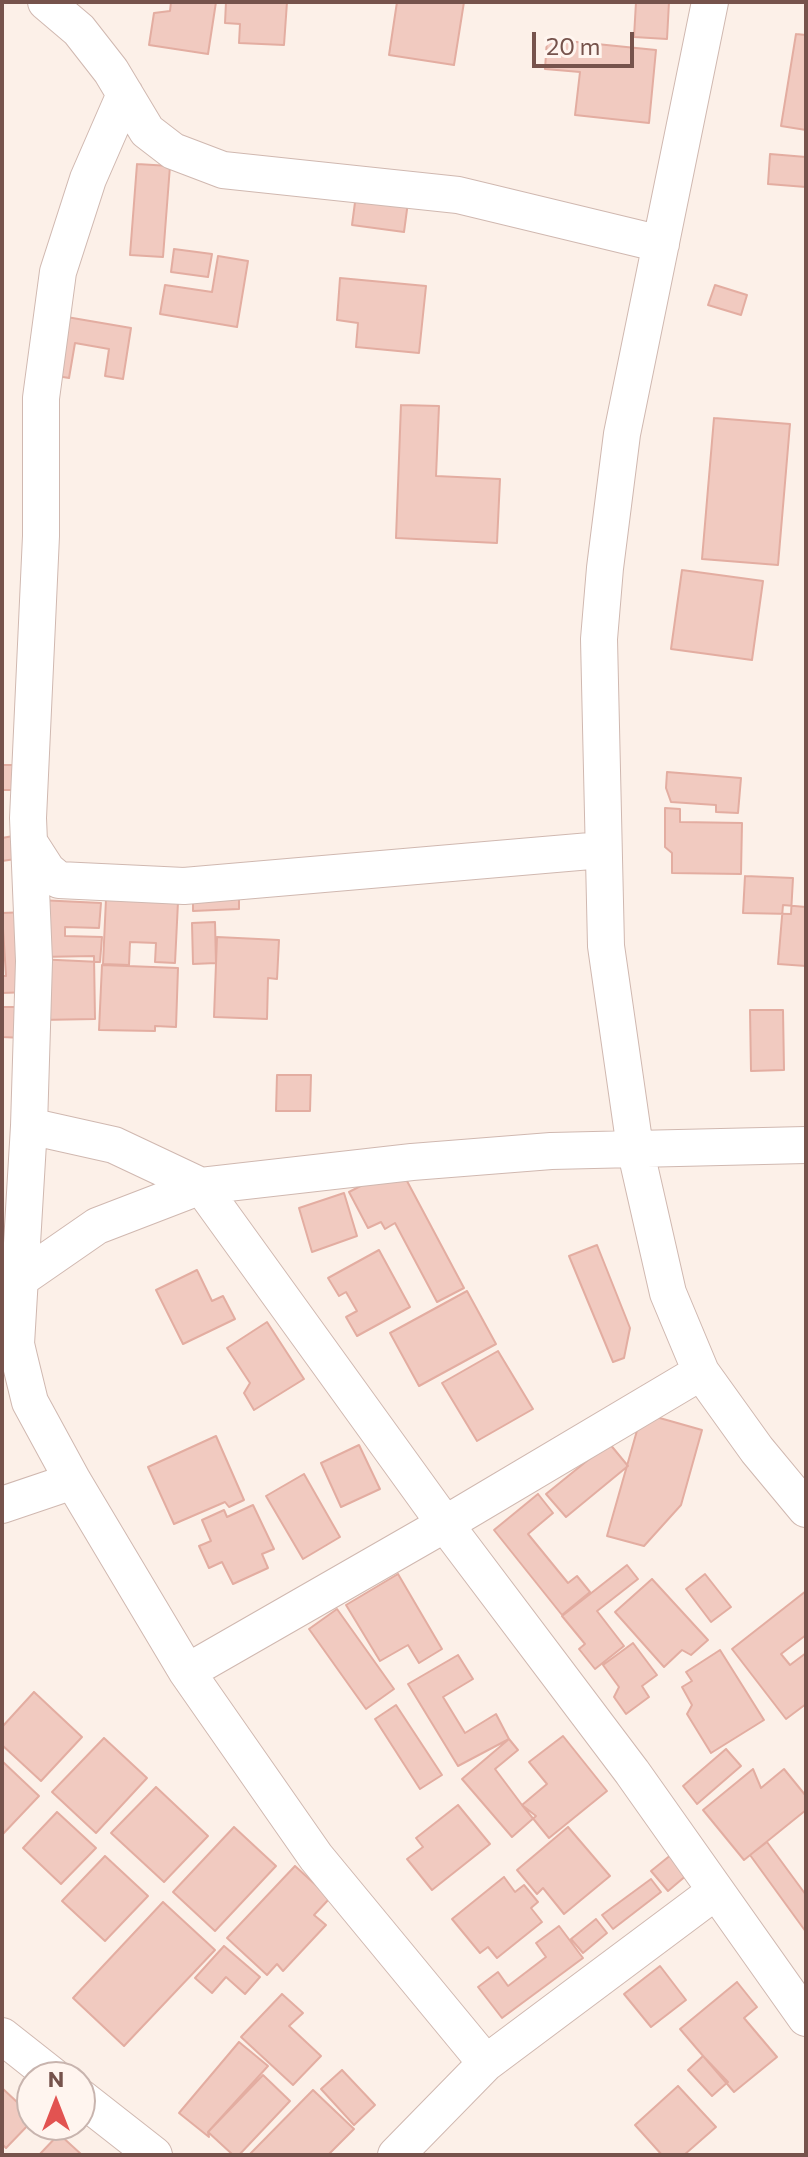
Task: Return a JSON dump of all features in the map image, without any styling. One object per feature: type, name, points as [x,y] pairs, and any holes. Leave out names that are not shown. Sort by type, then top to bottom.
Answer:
[{"type":"street","points":[[46,2],[79,30],[111,71],[147,131],[173,151],[223,170],[458,195],[661,244]]},
{"type":"street","points":[[710,2],[622,434],[605,568],[599,639],[606,946],[635,1148],[668,1293],[701,1372],[757,1450],[806,1509]]},
{"type":"street","points":[[125,94],[83,192],[58,272],[41,398],[41,536],[28,818],[34,961],[29,1126],[16,1344],[30,1402],[73,1481],[187,1672],[316,1857],[486,2063]]},
{"type":"street","points":[[29,842],[47,870],[59,880],[184,886],[602,850]]},
{"type":"street","points":[[29,1126],[114,1145],[201,1186],[445,1524],[632,1772],[806,2018]]},
{"type":"street","points":[[19,1280],[97,1226],[201,1186],[412,1162],[551,1151],[806,1145]]},
{"type":"street","points":[[187,1672],[701,1372]]},
{"type":"street","points":[[2,1505],[73,1481]]},
{"type":"street","points":[[396,2155],[486,2063],[716,1891]]},
{"type":"street","points":[[2,2036],[34,2061]]},
{"type":"street","points":[[96,2110],[154,2155]]},
{"type":"building","points":[[171,2],[216,2],[208,54],[149,45],[154,13],[170,11]]},
{"type":"building","points":[[226,2],[287,2],[284,45],[239,43],[240,24],[225,23]]},
{"type":"building","points":[[397,2],[464,2],[454,65],[389,55]]},
{"type":"building","points":[[636,2],[669,2],[667,39],[634,37]]},
{"type":"building","points":[[796,34],[806,35],[806,130],[781,126]]},
{"type":"building","points":[[547,39],[656,50],[649,123],[575,115],[580,72],[545,69]]},
{"type":"building","points":[[770,154],[806,157],[806,187],[768,184]]},
{"type":"building","points":[[137,164],[170,166],[163,257],[130,255]]},
{"type":"building","points":[[356,195],[408,202],[404,232],[352,225]]},
{"type":"building","points":[[174,249],[212,254],[208,277],[171,272]]},
{"type":"building","points":[[218,256],[248,261],[237,327],[160,314],[165,285],[212,292]]},
{"type":"building","points":[[340,278],[426,286],[419,353],[356,347],[358,323],[337,320]]},
{"type":"building","points":[[715,285],[747,295],[741,315],[708,305]]},
{"type":"building","points":[[55,315],[131,328],[123,379],[105,376],[109,349],[75,343],[69,378],[45,374]]},
{"type":"building","points":[[401,405],[439,406],[436,476],[500,479],[497,543],[396,538]]},
{"type":"building","points":[[714,418],[790,424],[778,565],[702,559]]},
{"type":"building","points":[[682,570],[763,581],[752,660],[671,649]]},
{"type":"building","points":[[2,765],[20,765],[20,790],[2,790]]},
{"type":"building","points":[[667,772],[741,778],[738,813],[716,812],[716,805],[671,802],[666,788]]},
{"type":"building","points":[[665,808],[680,809],[680,822],[742,823],[741,874],[672,873],[672,853],[665,847]]},
{"type":"building","points":[[24,834],[29,857],[2,861],[2,838]]},
{"type":"building","points":[[745,876],[793,878],[791,914],[743,913]]},
{"type":"building","points":[[239,888],[239,909],[193,911],[193,890]]},
{"type":"building","points":[[106,899],[178,902],[175,963],[155,962],[156,943],[130,942],[129,965],[103,964]]},
{"type":"building","points":[[39,900],[101,903],[99,928],[65,927],[65,936],[102,937],[100,962],[36,959]]},
{"type":"building","points":[[783,905],[806,907],[806,966],[778,964]]},
{"type":"building","points":[[27,912],[29,992],[2,993],[2,976],[6,976],[2,913]]},
{"type":"building","points":[[215,922],[216,963],[193,964],[192,923]]},
{"type":"building","points":[[217,937],[279,940],[277,979],[268,978],[267,1019],[214,1017]]},
{"type":"building","points":[[94,956],[95,1019],[39,1020],[38,957]]},
{"type":"building","points":[[102,965],[178,968],[176,1027],[155,1026],[155,1031],[99,1030]]},
{"type":"building","points":[[2,1007],[24,1007],[23,1038],[2,1037]]},
{"type":"building","points":[[750,1010],[783,1010],[784,1070],[751,1071]]},
{"type":"building","points":[[277,1075],[311,1075],[310,1111],[276,1111]]},
{"type":"building","points":[[399,1166],[464,1288],[437,1302],[395,1223],[385,1229],[381,1222],[368,1228],[349,1192]]},
{"type":"building","points":[[344,1193],[357,1236],[312,1252],[299,1208]]},
{"type":"building","points":[[597,1245],[630,1328],[624,1358],[613,1362],[569,1256]]},
{"type":"building","points":[[379,1250],[410,1307],[357,1336],[346,1317],[357,1311],[346,1292],[339,1296],[328,1278]]},
{"type":"building","points":[[197,1270],[212,1301],[223,1296],[235,1319],[183,1344],[156,1290]]},
{"type":"building","points":[[467,1291],[496,1344],[419,1386],[390,1333]]},
{"type":"building","points":[[267,1322],[304,1379],[254,1410],[244,1393],[250,1383],[227,1348]]},
{"type":"building","points":[[498,1351],[533,1409],[477,1441],[442,1383]]},
{"type":"building","points":[[642,1413],[702,1430],[681,1505],[644,1546],[607,1536]]},
{"type":"building","points":[[216,1436],[244,1500],[229,1507],[225,1502],[174,1524],[148,1467]]},
{"type":"building","points":[[609,1443],[628,1466],[566,1517],[546,1494]]},
{"type":"building","points":[[359,1445],[380,1489],[341,1507],[321,1463]]},
{"type":"building","points":[[304,1474],[340,1537],[303,1559],[266,1496]]},
{"type":"building","points":[[538,1494],[553,1513],[528,1534],[568,1583],[577,1576],[590,1592],[562,1615],[494,1530]]},
{"type":"building","points":[[253,1505],[274,1549],[262,1554],[268,1568],[233,1584],[222,1562],[209,1568],[199,1546],[211,1541],[202,1520],[224,1510],[227,1517]]},
{"type":"building","points":[[627,1565],[638,1579],[597,1611],[624,1646],[595,1669],[579,1649],[585,1644],[562,1616]]},
{"type":"building","points":[[398,1574],[442,1649],[419,1663],[408,1645],[380,1661],[346,1605]]},
{"type":"building","points":[[705,1574],[731,1607],[711,1622],[686,1589]]},
{"type":"building","points":[[652,1579],[708,1640],[691,1655],[682,1650],[664,1667],[615,1612]]},
{"type":"building","points":[[806,1591],[806,1635],[781,1654],[790,1665],[806,1653],[806,1704],[786,1719],[732,1649]]},
{"type":"building","points":[[337,1609],[394,1689],[366,1709],[309,1629]]},
{"type":"building","points":[[633,1643],[657,1675],[642,1686],[649,1697],[626,1714],[614,1697],[619,1687],[603,1665]]},
{"type":"building","points":[[720,1650],[764,1720],[711,1753],[687,1714],[692,1705],[682,1687],[692,1681],[686,1672]]},
{"type":"building","points":[[458,1655],[473,1679],[443,1697],[465,1733],[496,1714],[509,1739],[458,1766],[408,1684]]},
{"type":"building","points":[[34,1692],[82,1737],[41,1781],[2,1745],[2,1727]]},
{"type":"building","points":[[396,1705],[442,1775],[420,1789],[375,1719]]},
{"type":"building","points":[[563,1736],[607,1791],[549,1838],[522,1805],[547,1784],[529,1762]]},
{"type":"building","points":[[104,1738],[147,1778],[96,1833],[52,1792]]},
{"type":"building","points":[[509,1739],[518,1750],[495,1769],[522,1805],[536,1816],[512,1837],[462,1779]]},
{"type":"building","points":[[726,1749],[741,1766],[697,1804],[683,1786]]},
{"type":"building","points":[[2,1761],[39,1796],[2,1835]]},
{"type":"building","points":[[753,1769],[761,1788],[784,1769],[806,1796],[806,1810],[744,1860],[703,1810]]},
{"type":"building","points":[[156,1787],[208,1836],[164,1882],[111,1833]]},
{"type":"building","points":[[458,1805],[490,1844],[432,1890],[407,1859],[423,1847],[416,1838]]},
{"type":"building","points":[[57,1812],[96,1848],[61,1884],[23,1848]]},
{"type":"building","points":[[234,1827],[276,1866],[215,1931],[173,1892]]},
{"type":"building","points":[[568,1827],[610,1876],[564,1914],[543,1888],[537,1894],[517,1870]]},
{"type":"building","points":[[767,1842],[806,1895],[806,1932],[750,1855]]},
{"type":"building","points":[[672,1854],[688,1874],[668,1891],[651,1871]]},
{"type":"building","points":[[105,1856],[148,1896],[105,1941],[62,1901]]},
{"type":"building","points":[[295,1866],[330,1898],[314,1915],[326,1925],[283,1971],[277,1964],[267,1975],[227,1938]]},
{"type":"building","points":[[504,1877],[515,1892],[524,1885],[538,1902],[531,1908],[542,1922],[497,1958],[488,1947],[480,1953],[452,1919]]},
{"type":"building","points":[[651,1879],[661,1892],[613,1929],[602,1915]]},
{"type":"building","points":[[163,1902],[215,1950],[124,2046],[73,1998]]},
{"type":"building","points":[[596,1919],[607,1933],[583,1953],[571,1939]]},
{"type":"building","points":[[559,1926],[583,1958],[502,2018],[478,1987],[498,1972],[508,1986],[546,1957],[536,1943]]},
{"type":"building","points":[[224,1946],[260,1977],[245,1994],[226,1977],[212,1993],[195,1978]]},
{"type":"building","points":[[660,1966],[686,2000],[651,2027],[624,1994]]},
{"type":"building","points":[[737,1982],[757,2007],[744,2018],[777,2057],[734,2092],[680,2029]]},
{"type":"building","points":[[282,1994],[303,2013],[289,2026],[321,2056],[293,2085],[241,2037]]},
{"type":"building","points":[[239,2042],[268,2066],[208,2132],[209,2137],[179,2113]]},
{"type":"building","points":[[703,2056],[728,2082],[712,2096],[688,2070]]},
{"type":"building","points":[[342,2070],[375,2105],[354,2125],[321,2089]]},
{"type":"building","points":[[263,2075],[290,2101],[239,2155],[233,2155],[208,2132]]},
{"type":"building","points":[[678,2086],[716,2127],[684,2155],[662,2155],[635,2125]]},
{"type":"building","points":[[2,2088],[16,2101],[16,2138],[6,2148],[2,2144]]},
{"type":"building","points":[[313,2090],[354,2129],[328,2155],[249,2155]]},
{"type":"building","points":[[52,2141],[67,2141],[82,2155],[39,2155]]}]
